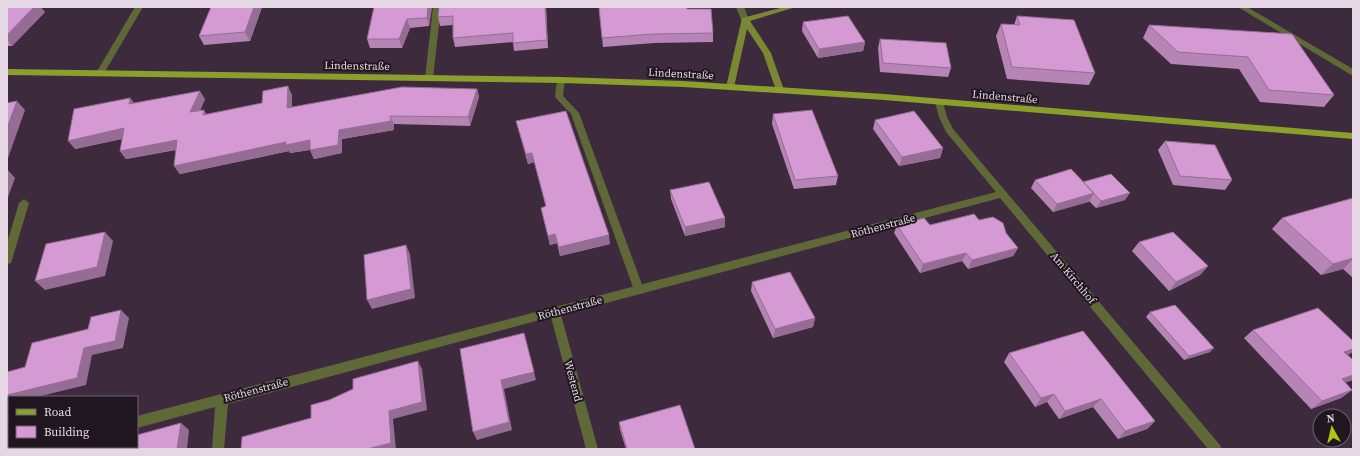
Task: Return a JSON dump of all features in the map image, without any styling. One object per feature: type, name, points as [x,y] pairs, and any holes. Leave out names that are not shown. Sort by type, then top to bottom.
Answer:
[{"type":"main road","points":[[745,20],[792,7]]},
{"type":"main road","points":[[730,87],[745,20]]},
{"type":"main road","points":[[745,20],[767,53],[780,90]]},
{"type":"main road","name":"Lindenstraße","points":[[7,72],[561,80],[730,87],[939,102],[1353,136]]},
{"type":"street","points":[[100,73],[138,7]]},
{"type":"street","points":[[429,78],[437,7]]},
{"type":"street","points":[[740,7],[745,20]]},
{"type":"street","points":[[1243,8],[1255,7]]},
{"type":"street","points":[[1243,8],[1353,72]]},
{"type":"street","points":[[561,80],[559,97],[575,113],[639,290]]},
{"type":"street","name":"Am Kirchhof","points":[[939,102],[943,117],[949,130],[1216,449]]},
{"type":"street","name":"Röthenstraße","points":[[138,422],[1002,194]]},
{"type":"street","points":[[7,260],[24,203]]},
{"type":"street","name":"Westend","points":[[555,312],[592,449]]},
{"type":"street","points":[[218,449],[222,399]]},
{"type":"building","points":[[7,7],[34,7],[7,35]]},
{"type":"building","points":[[211,7],[254,7],[245,32],[199,36]]},
{"type":"building","points":[[374,7],[428,7],[427,18],[407,19],[399,39],[367,39]]},
{"type":"building","points":[[439,7],[545,7],[547,40],[513,43],[513,33],[453,38],[453,16],[438,17]]},
{"type":"building","points":[[599,7],[687,7],[687,9],[711,9],[713,33],[653,34],[602,38]]},
{"type":"building","points":[[848,16],[865,42],[819,49],[803,22]]},
{"type":"building","points":[[1017,16],[1074,20],[1095,73],[1012,67],[1001,24],[1020,25]]},
{"type":"building","points":[[1149,25],[1292,34],[1334,95],[1269,90],[1248,57],[1178,52]]},
{"type":"building","points":[[880,39],[946,43],[951,68],[883,63]]},
{"type":"building","points":[[288,86],[287,108],[402,87],[477,89],[468,117],[390,116],[391,121],[339,130],[338,145],[310,150],[310,140],[286,145],[286,142],[174,166],[177,140],[120,151],[124,128],[68,141],[74,109],[130,98],[129,104],[200,91],[190,112],[204,110],[203,115],[262,103],[263,91]]},
{"type":"building","points":[[17,101],[7,128],[7,103]]},
{"type":"building","points":[[812,110],[838,176],[795,180],[773,114]]},
{"type":"building","points":[[566,111],[609,235],[559,247],[555,234],[548,236],[541,208],[546,206],[532,153],[526,154],[516,121]]},
{"type":"building","points":[[914,111],[943,148],[902,157],[875,120]]},
{"type":"building","points":[[1165,141],[1215,145],[1232,180],[1180,176]]},
{"type":"building","points":[[1071,169],[1094,193],[1057,204],[1035,180]]},
{"type":"building","points":[[1111,174],[1130,193],[1101,201],[1083,182]]},
{"type":"building","points":[[709,182],[725,218],[685,227],[670,190]]},
{"type":"building","points":[[1353,198],[1353,258],[1333,264],[1282,218]]},
{"type":"building","points":[[974,214],[979,220],[993,217],[1003,223],[1006,233],[1018,248],[972,260],[966,253],[923,264],[897,225],[924,218],[930,225]]},
{"type":"building","points":[[105,232],[97,267],[35,281],[46,244]]},
{"type":"building","points":[[1173,232],[1208,266],[1176,282],[1139,242]]},
{"type":"building","points":[[406,245],[411,289],[367,300],[364,255]]},
{"type":"building","points":[[790,272],[815,318],[775,329],[752,282]]},
{"type":"building","points":[[1175,305],[1214,348],[1189,356],[1150,312]]},
{"type":"building","points":[[1318,308],[1353,341],[1353,349],[1344,352],[1353,360],[1353,375],[1342,379],[1352,390],[1322,401],[1253,330]]},
{"type":"building","points":[[121,310],[115,341],[84,348],[77,378],[7,395],[7,372],[25,367],[32,343],[88,329],[91,317]]},
{"type":"building","points":[[1083,331],[1155,421],[1125,431],[1101,399],[1065,411],[1054,394],[1041,398],[1009,353]]},
{"type":"building","points":[[524,333],[534,372],[501,380],[509,422],[473,432],[460,349]]},
{"type":"building","points":[[418,361],[422,402],[389,411],[391,443],[367,449],[241,449],[242,437],[311,418],[311,405],[329,400],[353,389],[353,379]]},
{"type":"building","points":[[680,405],[695,449],[627,449],[619,422]]},
{"type":"building","points":[[181,423],[177,449],[84,449],[138,448],[138,435]]}]
